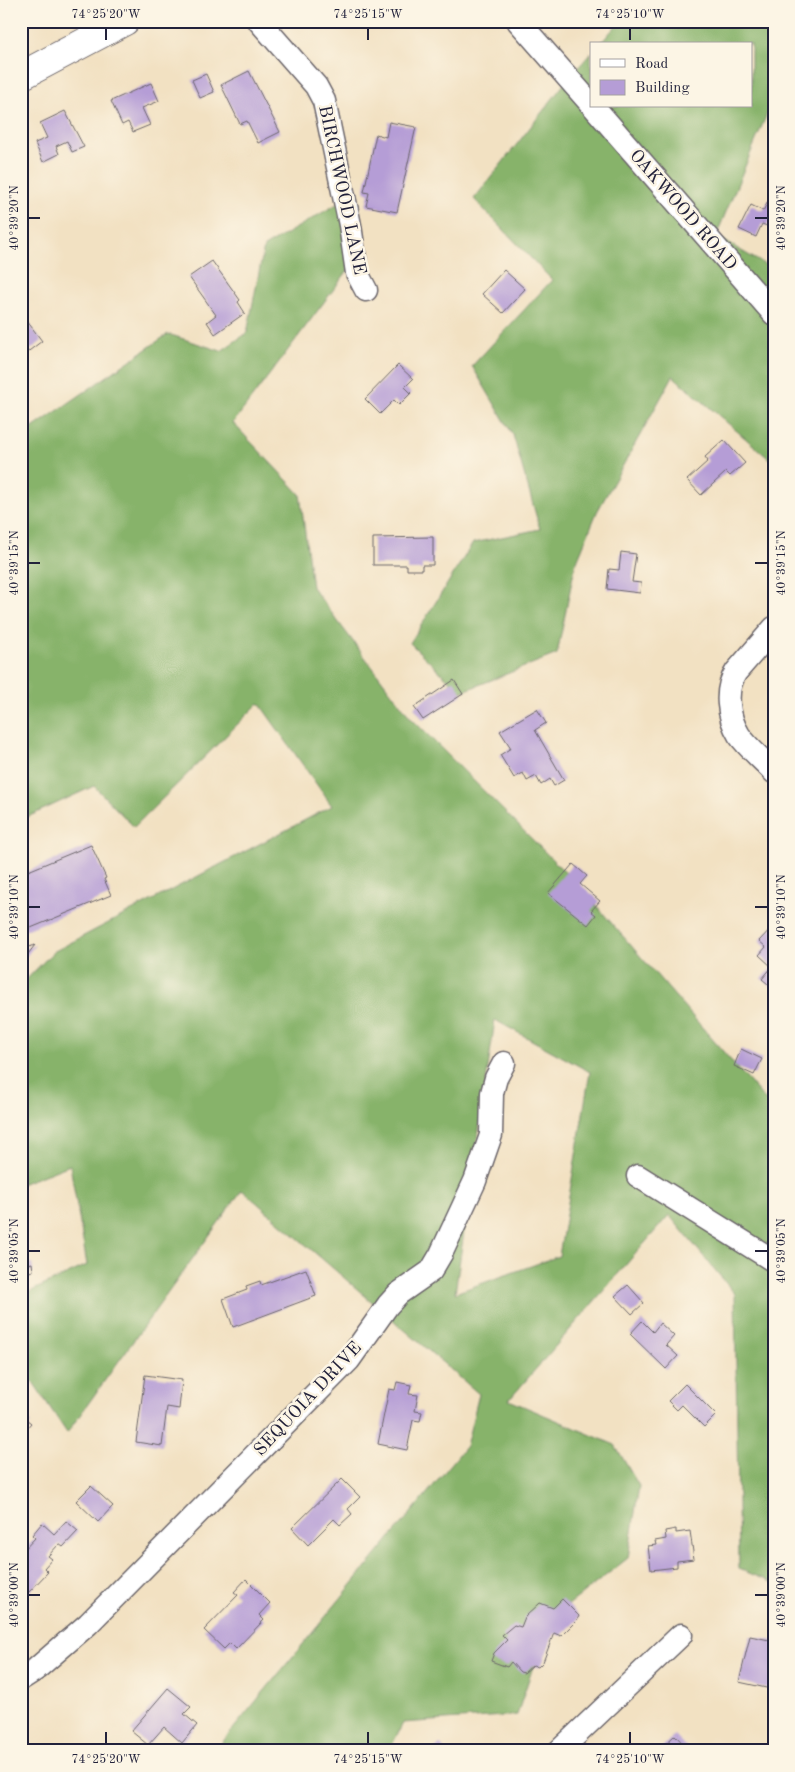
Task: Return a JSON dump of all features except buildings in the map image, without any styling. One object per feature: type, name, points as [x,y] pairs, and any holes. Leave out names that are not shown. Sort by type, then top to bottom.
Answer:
[{"type":"main road","points":[[21,76],[125,21]]},
{"type":"street","name":"BIRCHWOOD LANE","points":[[259,21],[316,86],[324,101],[350,225],[357,273],[366,290]]},
{"type":"street","name":"OAKWOOD ROAD","points":[[518,21],[590,103]]},
{"type":"street","name":"OAKWOOD ROAD","points":[[595,108],[774,314]]},
{"type":"street","points":[[774,628],[736,672],[728,692],[730,712],[740,735],[774,772]]},
{"type":"street","name":"SEQUOIA DRIVE","points":[[21,1679],[36,1670],[88,1624],[349,1360],[398,1294],[431,1271],[441,1254],[475,1181],[491,1135],[492,1093],[496,1078],[504,1063]]},
{"type":"street","points":[[638,1176],[774,1261]]},
{"type":"street","points":[[559,1751],[681,1635]]},
{"type":"green space","points":[[620,21],[774,21],[774,97],[716,236],[774,270],[774,463],[673,376],[597,512],[575,566],[557,654],[461,692],[410,643],[473,543],[540,529],[513,435],[472,366],[552,280],[474,199],[568,79],[590,54],[590,108],[752,108],[752,42],[602,42]]},
{"type":"green space","points":[[342,201],[355,261],[233,423],[300,494],[312,587],[410,717],[581,888],[774,1110],[774,1583],[739,1569],[735,1294],[669,1215],[509,1400],[615,1445],[639,1486],[628,1558],[548,1621],[517,1715],[403,1723],[389,1751],[215,1751],[466,1446],[479,1394],[242,1190],[67,1433],[21,1364],[21,1296],[87,1265],[70,1165],[21,1184],[21,985],[53,952],[332,806],[259,703],[134,827],[94,786],[21,820],[21,436],[168,334],[221,351],[247,333],[264,247]],"holes":[[[495,1020],[590,1072],[559,1256],[455,1293]]]}]
